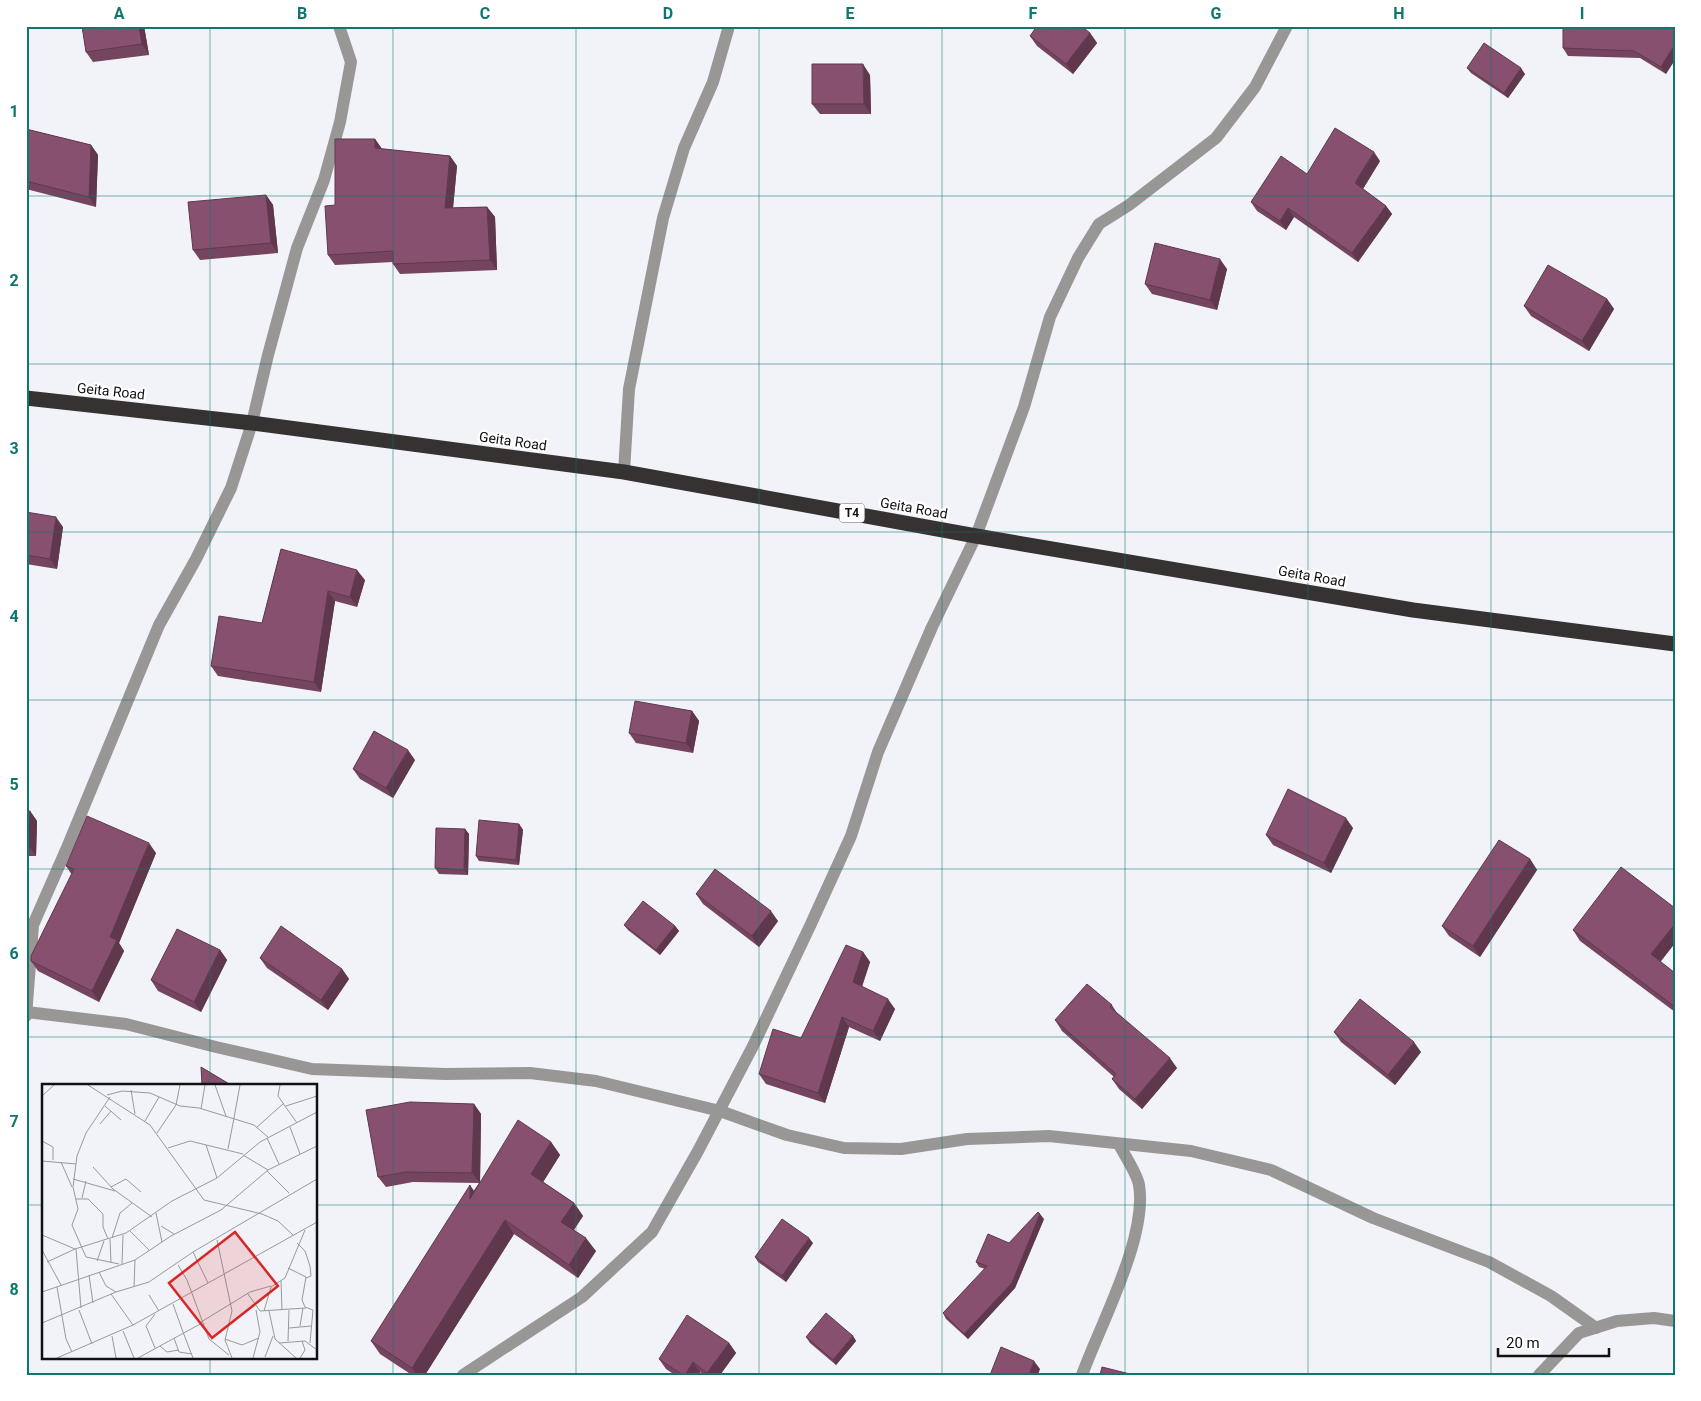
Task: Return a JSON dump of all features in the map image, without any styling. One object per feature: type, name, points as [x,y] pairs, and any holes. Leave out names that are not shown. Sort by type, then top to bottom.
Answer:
[{"type":"highway","name":"Geita Road","points":[[26,398],[252,423],[624,472],[976,536],[1413,610],[1675,644]]},
{"type":"street","points":[[26,1016],[33,925],[159,625],[196,559],[231,488],[252,423],[268,354],[297,248],[324,180],[340,122],[351,62],[339,26]]},
{"type":"street","points":[[624,472],[629,389],[663,218],[684,148],[713,82],[729,26]]},
{"type":"street","points":[[463,1375],[582,1297],[652,1232],[720,1111],[774,1003],[847,845],[878,752],[932,627],[976,536],[1024,408],[1050,318],[1078,258],[1099,224],[1129,205],[1216,138],[1254,87],[1287,26]]},
{"type":"street","points":[[27,1012],[126,1024],[216,1048],[312,1069],[445,1074],[530,1073],[596,1081],[720,1111],[787,1135],[844,1148],[901,1150],[967,1139],[1049,1136],[1191,1151],[1271,1170],[1373,1218],[1489,1262],[1551,1296],[1596,1328]]},
{"type":"street","points":[[1082,1375],[1125,1267],[1140,1213],[1138,1184],[1118,1144]]},
{"type":"street","points":[[1539,1375],[1579,1334],[1617,1321],[1654,1318],[1675,1321]]},
{"type":"building","points":[[82,26],[139,26],[142,44],[86,52]]},
{"type":"building","points":[[1037,26],[1081,26],[1090,33],[1066,64],[1030,36]]},
{"type":"building","points":[[1563,26],[1675,26],[1675,44],[1661,67],[1634,51],[1563,48]]},
{"type":"building","points":[[1484,43],[1521,68],[1504,93],[1467,68]]},
{"type":"building","points":[[812,64],[863,64],[864,104],[812,104]]},
{"type":"building","points":[[1335,128],[1374,152],[1355,183],[1386,206],[1352,253],[1288,208],[1280,221],[1251,202],[1281,156],[1307,174]]},
{"type":"building","points":[[26,129],[91,145],[89,197],[26,181]]},
{"type":"building","points":[[335,139],[375,139],[375,148],[450,156],[445,208],[487,207],[490,260],[393,264],[393,251],[328,255],[325,206],[335,205]]},
{"type":"building","points":[[266,195],[271,243],[193,250],[188,202]]},
{"type":"building","points":[[1155,243],[1220,259],[1210,300],[1145,284]]},
{"type":"building","points":[[1548,265],[1607,299],[1582,341],[1524,306]]},
{"type":"building","points":[[26,512],[56,517],[50,559],[26,555]]},
{"type":"building","points":[[281,549],[357,570],[350,597],[328,591],[314,682],[211,666],[219,616],[262,623]]},
{"type":"building","points":[[635,701],[692,711],[686,743],[629,733]]},
{"type":"building","points":[[374,731],[408,750],[386,788],[353,769]]},
{"type":"building","points":[[1288,789],[1346,818],[1324,863],[1266,835]]},
{"type":"building","points":[[26,811],[30,811],[29,846],[26,846]]},
{"type":"building","points":[[87,816],[149,843],[110,937],[117,940],[92,991],[31,961],[31,956],[74,869],[66,866]]},
{"type":"building","points":[[479,820],[519,824],[516,860],[476,856]]},
{"type":"building","points":[[436,828],[465,829],[464,870],[435,868]]},
{"type":"building","points":[[1499,840],[1530,859],[1473,946],[1442,926]]},
{"type":"building","points":[[1621,867],[1675,908],[1675,924],[1651,954],[1675,973],[1675,1007],[1573,930]]},
{"type":"building","points":[[715,869],[771,911],[752,936],[696,894]]},
{"type":"building","points":[[643,901],[675,926],[656,950],[624,925]]},
{"type":"building","points":[[281,926],[342,969],[321,1000],[260,958]]},
{"type":"building","points":[[177,929],[220,950],[194,1002],[151,980]]},
{"type":"building","points":[[846,945],[863,952],[853,982],[888,999],[873,1031],[842,1017],[818,1093],[759,1074],[773,1029],[801,1038]]},
{"type":"building","points":[[1087,984],[1112,1005],[1110,1007],[1170,1058],[1135,1099],[1112,1079],[1116,1074],[1055,1020]]},
{"type":"building","points":[[1360,999],[1414,1042],[1388,1075],[1334,1032]]},
{"type":"building","points":[[201,1067],[229,1084],[202,1084]]},
{"type":"building","points":[[410,1102],[474,1104],[472,1173],[406,1172],[378,1177],[366,1110]]},
{"type":"building","points":[[518,1120],[551,1142],[531,1174],[574,1203],[561,1222],[586,1238],[569,1265],[505,1220],[412,1368],[371,1341],[470,1185],[470,1199]]},
{"type":"building","points":[[1038,1212],[1040,1214],[1012,1283],[964,1334],[943,1313],[987,1266],[976,1262],[988,1234],[1009,1243]]},
{"type":"building","points":[[782,1219],[809,1238],[782,1276],[755,1257]]},
{"type":"building","points":[[826,1313],[853,1336],[833,1360],[806,1337]]},
{"type":"building","points":[[687,1315],[729,1343],[707,1373],[693,1362],[685,1375],[683,1375],[659,1359]]},
{"type":"building","points":[[1001,1347],[1034,1361],[1029,1375],[990,1375]]},
{"type":"building","points":[[1102,1367],[1134,1375],[1100,1375]]}]
